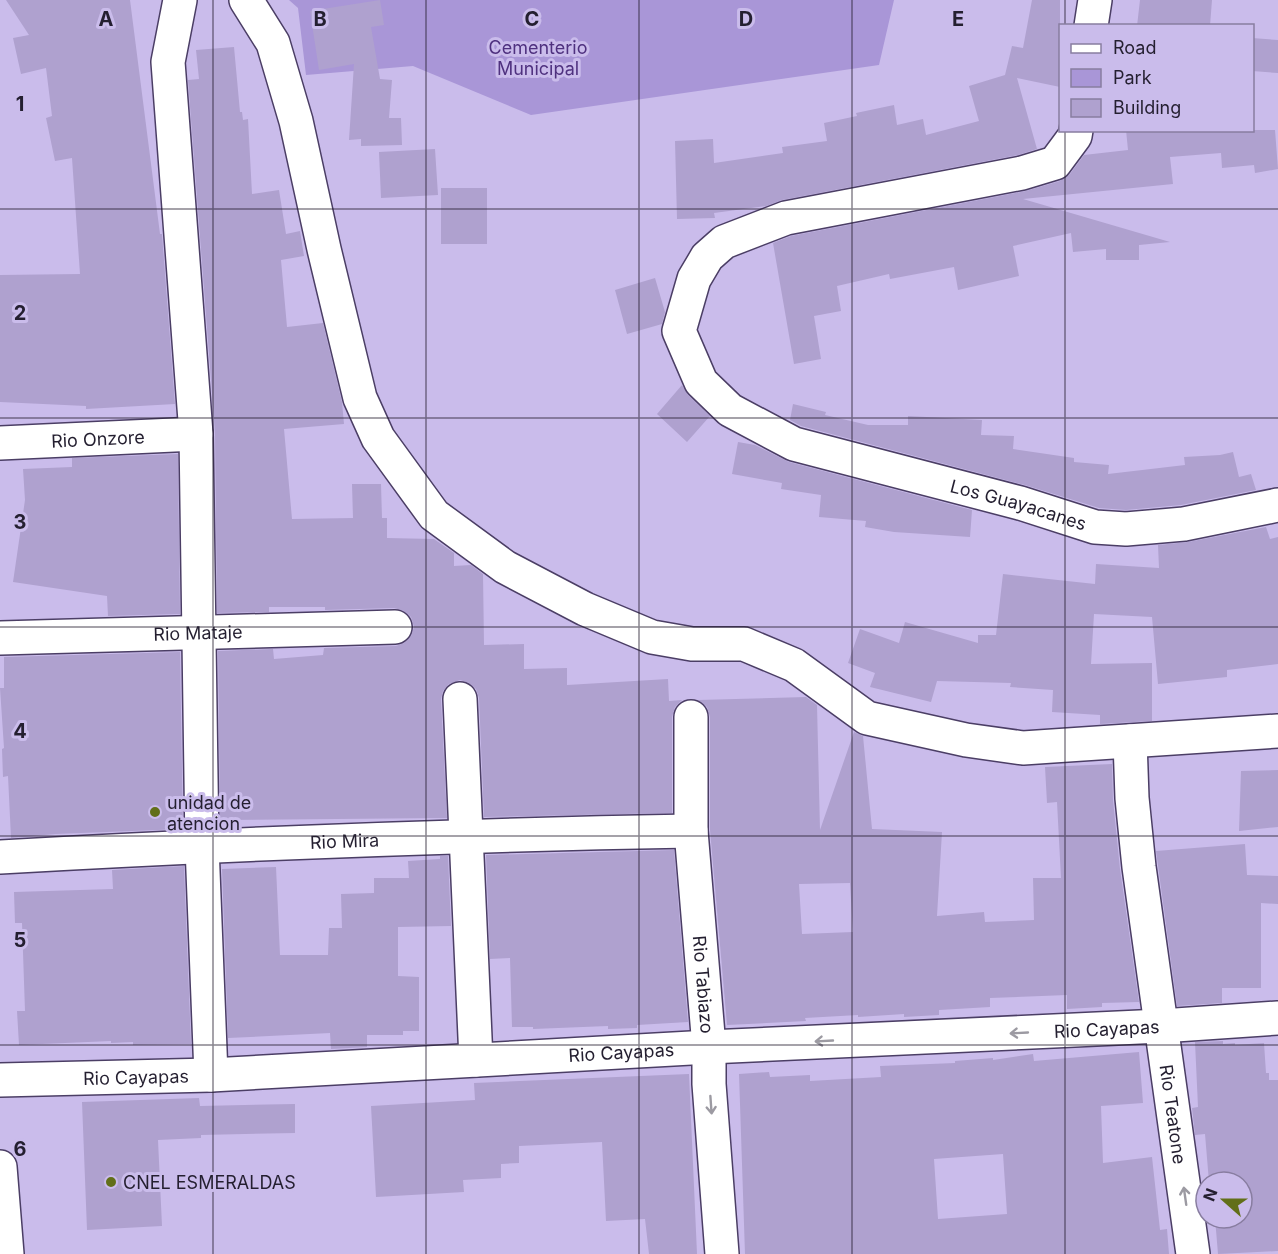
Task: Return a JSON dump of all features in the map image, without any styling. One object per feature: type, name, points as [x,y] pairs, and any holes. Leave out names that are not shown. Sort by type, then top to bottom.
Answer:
[{"type":"street","points":[[180,0],[168,62],[196,434],[202,846],[211,1075]]},
{"type":"street","points":[[246,0],[273,43],[296,121],[360,398],[378,438],[434,515],[505,567],[585,609],[652,637],[692,644],[744,645],[794,665],[867,718],[966,740],[1023,748],[1278,731]]},
{"type":"street","points":[[1091,24],[1095,0]]},
{"type":"street","name":"Los Guayacanes","points":[[1076,132],[1055,163],[1022,173],[786,218],[724,242],[707,257],[694,279],[679,331],[701,382],[730,410],[794,444],[1020,503],[1095,527],[1126,529],[1184,524],[1278,505]]},
{"type":"street","name":"Rio Onzore","points":[[0,443],[196,434]]},
{"type":"street","name":"Rio Mataje","points":[[0,638],[395,627]]},
{"type":"street","points":[[460,699],[476,1060]]},
{"type":"street","name":"Rio Tabiazo","points":[[691,717],[691,831],[709,1047],[709,1084],[722,1254]]},
{"type":"street","name":"Rio Teatone","points":[[1130,741],[1132,798],[1149,938],[1193,1254]]},
{"type":"street","name":"Rio Mira","points":[[0,857],[466,835],[691,831]]},
{"type":"street","name":"Rio Cayapas","points":[[0,1080],[211,1075],[709,1047],[1161,1026],[1278,1017]]},
{"type":"street","points":[[0,1167],[7,1254]]},
{"type":"green space","name":"Cementerio Municipal","points":[[289,0],[894,0],[879,65],[531,115],[413,66],[306,75],[298,8]]},
{"type":"building","points":[[6,0],[130,0],[160,234],[162,234],[175,404],[86,409],[86,406],[0,402],[0,275],[80,274],[72,158],[55,161],[46,118],[52,116],[46,68],[21,74],[13,38],[29,35]]},
{"type":"building","points":[[380,0],[384,25],[371,27],[380,79],[392,80],[389,118],[401,118],[402,145],[361,146],[361,139],[349,140],[354,64],[319,70],[310,11]]},
{"type":"building","points":[[1032,0],[1060,0],[1059,87],[1017,78],[1037,149],[1018,155],[782,200],[766,206],[714,213],[715,218],[677,219],[675,141],[713,139],[714,163],[783,153],[782,147],[827,141],[824,123],[894,105],[897,125],[923,119],[926,135],[979,121],[969,86],[1005,75],[1012,46],[1023,48]]},
{"type":"building","points":[[1140,0],[1212,0],[1210,24],[1137,24]]},
{"type":"building","points":[[1254,38],[1278,40],[1278,73],[1254,71]]},
{"type":"building","points":[[234,47],[240,112],[242,112],[243,120],[248,119],[252,194],[279,190],[286,234],[300,231],[304,256],[281,260],[287,327],[323,323],[342,402],[344,424],[284,429],[292,519],[353,518],[352,484],[381,484],[382,518],[387,518],[387,538],[434,539],[454,553],[454,566],[471,565],[483,574],[484,645],[524,644],[524,669],[567,668],[567,685],[668,679],[669,701],[682,700],[675,707],[672,717],[672,813],[484,817],[479,698],[476,689],[460,680],[449,684],[443,691],[441,699],[447,818],[220,820],[218,651],[273,649],[274,659],[323,655],[324,648],[396,646],[404,643],[411,636],[414,627],[411,617],[404,611],[394,608],[325,610],[325,607],[269,607],[269,612],[217,613],[215,433],[188,80],[199,79],[196,50]]},
{"type":"building","points":[[1275,130],[1278,169],[1255,173],[1254,165],[1222,168],[1221,153],[1170,157],[1173,184],[1023,199],[1170,242],[1139,245],[1139,260],[1106,260],[1106,249],[1073,252],[1071,233],[1013,246],[1019,276],[958,290],[954,267],[890,279],[889,274],[837,286],[841,311],[814,316],[821,359],[794,364],[773,243],[791,236],[1026,191],[1060,181],[1070,174],[1084,155],[1128,150],[1126,132]]},
{"type":"building","points":[[435,149],[438,195],[381,198],[379,152]]},
{"type":"building","points":[[441,188],[487,188],[487,244],[441,244]]},
{"type":"building","points":[[655,278],[665,312],[662,324],[627,334],[615,290]]},
{"type":"building","points":[[682,385],[688,395],[710,416],[687,442],[657,414]]},
{"type":"building","points":[[793,404],[826,412],[825,415],[868,425],[908,425],[908,416],[982,420],[981,435],[1014,436],[1013,449],[1074,458],[1074,462],[1109,465],[1108,474],[1185,465],[1184,457],[1233,452],[1239,477],[1251,474],[1256,490],[1181,505],[1126,510],[1099,508],[1025,485],[801,426],[790,420]]},
{"type":"building","points":[[738,442],[755,445],[789,462],[972,510],[970,537],[894,532],[865,527],[866,521],[819,517],[821,495],[781,489],[782,483],[732,474]]},
{"type":"building","points":[[178,454],[180,614],[108,616],[107,596],[13,582],[25,500],[23,469],[72,467],[72,458]]},
{"type":"building","points":[[1266,527],[1270,539],[1278,537],[1278,664],[1227,670],[1227,677],[1158,684],[1152,617],[1094,614],[1091,664],[1152,663],[1152,721],[1100,724],[1100,715],[1052,712],[1053,690],[1010,687],[1011,683],[937,681],[931,702],[870,687],[875,673],[848,663],[860,629],[899,643],[905,622],[978,643],[978,635],[996,635],[1003,574],[1095,584],[1096,564],[1159,568],[1158,545],[1188,542]]},
{"type":"building","points":[[180,652],[183,829],[11,838],[8,776],[3,777],[2,749],[4,748],[0,688],[4,688],[4,657]]},
{"type":"building","points":[[806,697],[817,705],[820,830],[854,732],[863,736],[872,829],[942,832],[937,916],[984,912],[985,922],[1034,920],[1033,878],[1061,878],[1057,802],[1047,803],[1045,767],[1112,764],[1120,869],[1139,1002],[1102,1003],[1102,1007],[1067,1009],[1067,995],[990,998],[990,1007],[939,1010],[939,1015],[904,1017],[904,1014],[858,1017],[858,1015],[805,1018],[806,1021],[727,1025],[710,830],[710,717],[707,707],[698,700]],"holes":[[[850,883],[853,932],[802,934],[799,884]]]},
{"type":"building","points":[[1278,770],[1278,827],[1239,831],[1241,771]]},
{"type":"building","points":[[1245,844],[1247,875],[1278,876],[1278,904],[1261,903],[1261,988],[1222,988],[1222,1003],[1177,1006],[1156,851]]},
{"type":"building","points":[[674,850],[688,1022],[608,1029],[608,1026],[533,1029],[533,1027],[512,1027],[510,958],[490,959],[486,855]]},
{"type":"building","points":[[440,856],[448,856],[451,926],[398,927],[398,976],[419,977],[419,1031],[403,1031],[403,1035],[367,1035],[367,1047],[331,1049],[330,1033],[228,1038],[222,869],[276,867],[280,955],[328,955],[329,928],[342,928],[341,894],[374,893],[374,878],[409,878],[408,861],[440,859]]},
{"type":"building","points":[[184,866],[191,1044],[133,1045],[133,1042],[111,1043],[111,1041],[19,1045],[17,1011],[25,1011],[22,923],[15,923],[14,892],[113,889],[112,870]]},
{"type":"building","points":[[1223,1041],[1223,1044],[1235,1043],[1235,1045],[1264,1043],[1266,1073],[1269,1073],[1269,1080],[1278,1080],[1278,1251],[1218,1254],[1216,1230],[1254,1230],[1254,1170],[1208,1170],[1205,1134],[1195,1135],[1192,1108],[1198,1107],[1195,1042]]},
{"type":"building","points":[[1139,1052],[1143,1103],[1101,1106],[1103,1163],[1152,1157],[1160,1230],[1167,1229],[1169,1254],[745,1254],[739,1074],[769,1072],[770,1077],[810,1075],[810,1081],[881,1077],[880,1066],[955,1063],[955,1061],[993,1058],[993,1060],[1033,1054],[1034,1061]],"holes":[[[1003,1154],[1007,1214],[938,1219],[934,1159]]]},
{"type":"building","points":[[689,1074],[697,1254],[649,1254],[645,1219],[606,1221],[602,1142],[519,1146],[519,1163],[501,1164],[501,1178],[463,1180],[464,1192],[376,1197],[371,1106],[475,1100],[474,1083]]},
{"type":"building","points":[[199,1098],[200,1106],[295,1104],[295,1133],[201,1135],[201,1138],[158,1140],[162,1226],[87,1230],[82,1102]]},
{"type":"place","name":"unidad de atencion","points":[[155,812]]},
{"type":"place","name":"CNEL ESMERALDAS","points":[[111,1182]]}]
